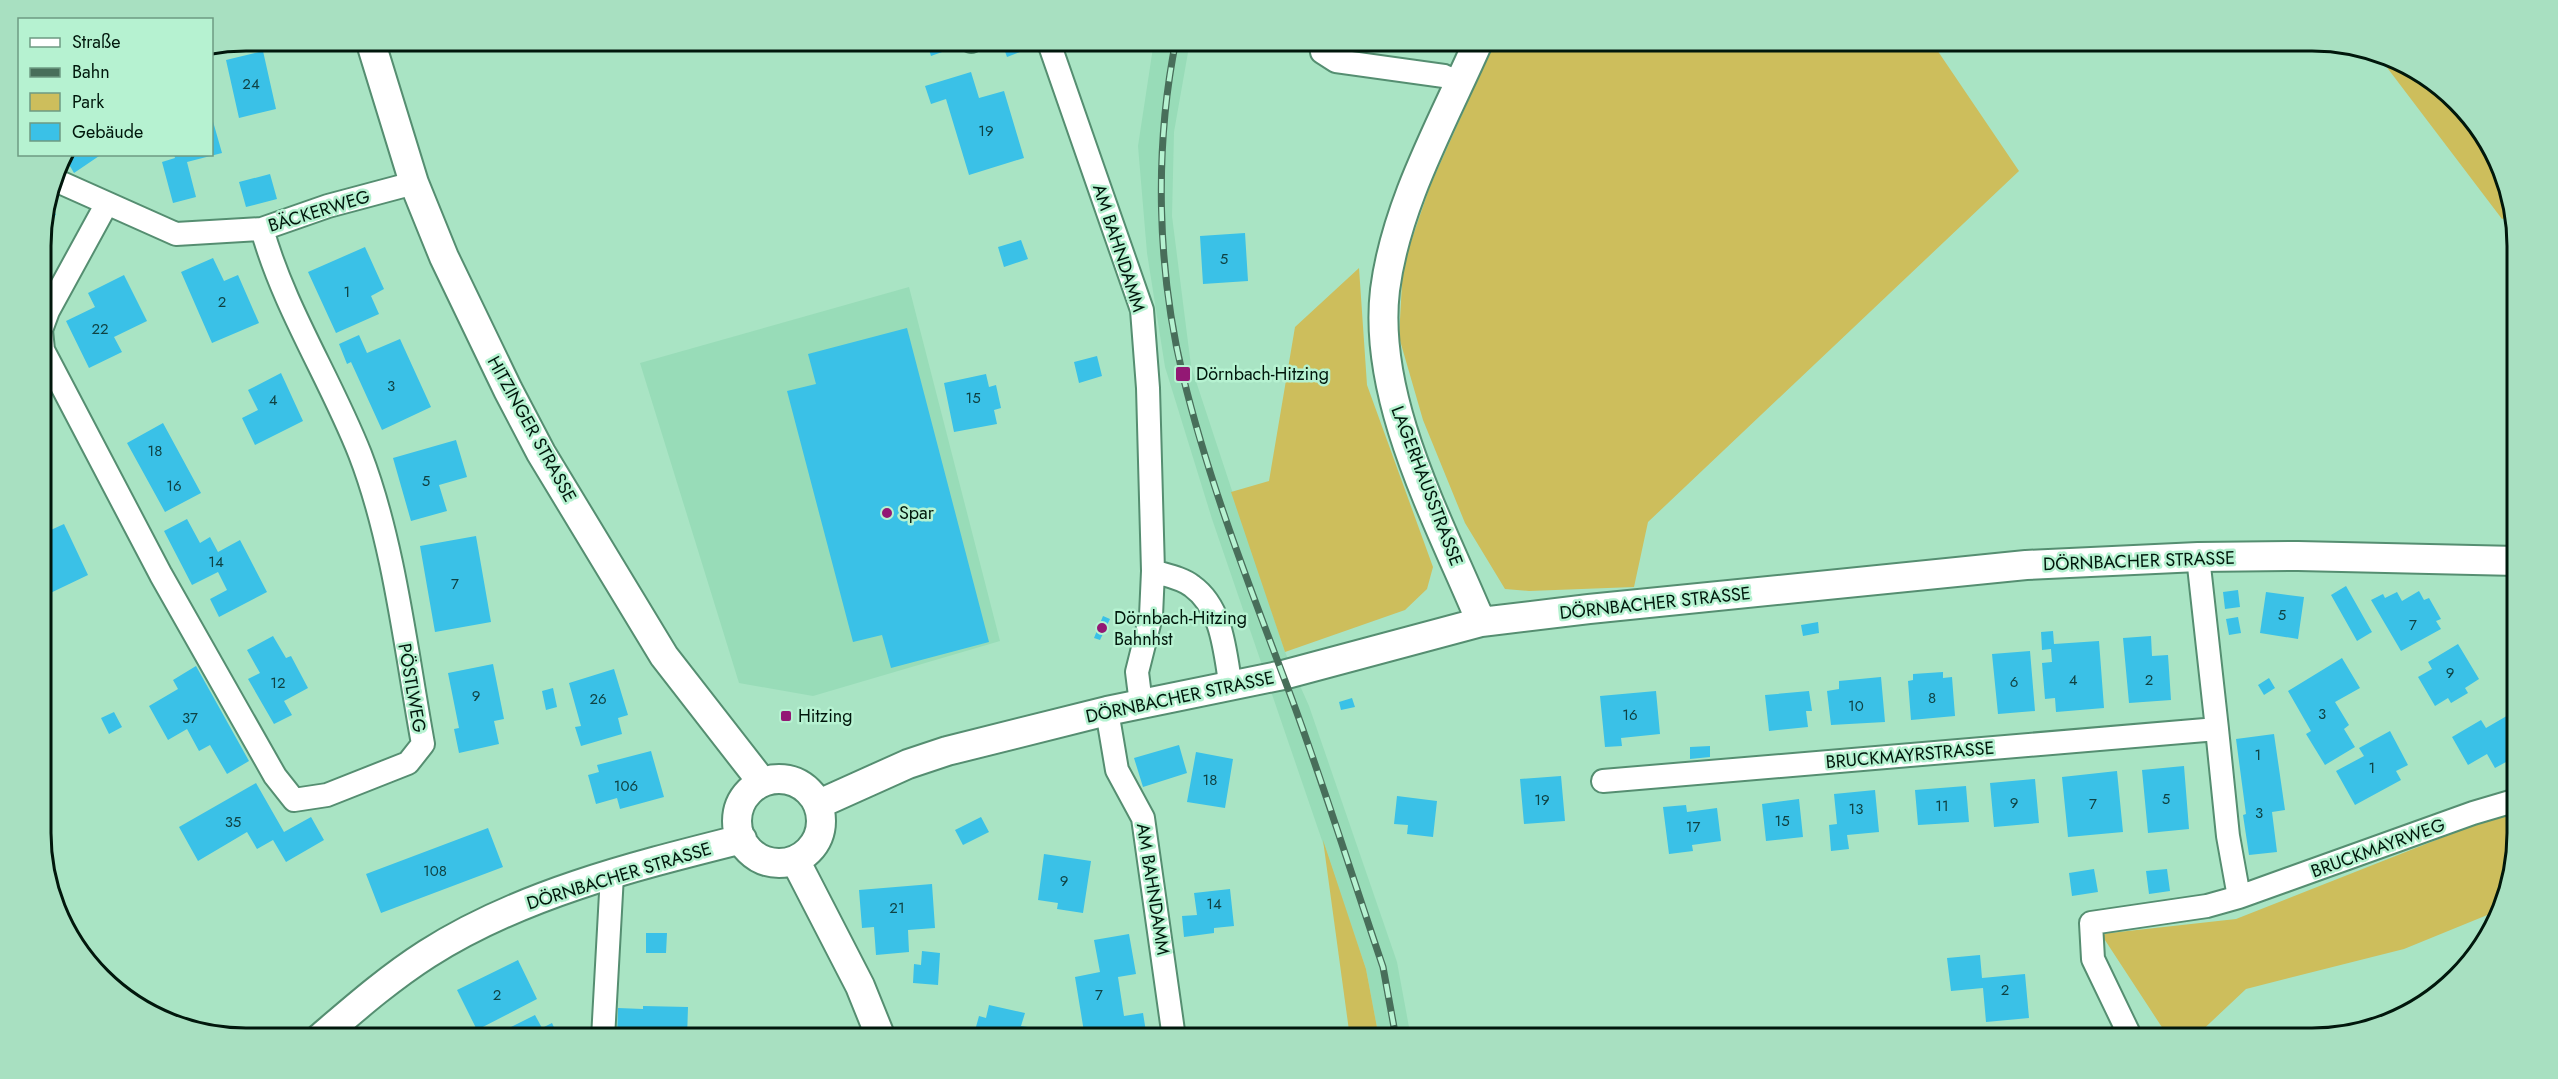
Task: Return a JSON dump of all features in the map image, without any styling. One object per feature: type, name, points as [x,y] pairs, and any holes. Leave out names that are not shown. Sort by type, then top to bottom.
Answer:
[{"type":"street","name":"HITZINGER STRASSE","points":[[373,51],[414,183],[444,257],[541,453],[664,656],[762,782]]},
{"type":"street","name":"AM BAHNDAMM","points":[[1052,51],[1142,310],[1148,388],[1153,571],[1151,616],[1137,672],[1141,704]]},
{"type":"street","points":[[1322,51],[1336,61],[1444,76],[1460,83]]},
{"type":"street","name":"LAGERHAUSSTRASSE","points":[[1474,51],[1401,223],[1385,290],[1385,342],[1395,406],[1406,439],[1481,622]]},
{"type":"street","name":"BÄCKERWEG","points":[[62,184],[106,205],[176,234],[262,229],[328,206],[414,183]]},
{"type":"street","name":"PÖSTLWEG","points":[[51,306],[106,205]]},
{"type":"street","name":"PÖSTLWEG","points":[[51,365],[161,575],[275,776],[294,800],[327,795],[408,763],[423,744],[389,562],[361,456],[281,282],[262,229]]},
{"type":"street","name":"DÖRNBACHER STRASSE","points":[[819,804],[909,764],[947,752],[1107,711],[1231,688],[1481,622],[1954,571],[2198,557],[2387,556],[2507,561]]},
{"type":"street","points":[[2126,1028],[2094,959],[2091,923],[2207,906],[2239,897],[2228,836],[2198,557]]},
{"type":"street","points":[[1153,571],[1191,584],[1205,598],[1221,633],[1231,688]]},
{"type":"street","name":"AM BAHNDAMM","points":[[1107,711],[1117,770],[1143,818],[1173,1028]]},
{"type":"street","name":"BRUCKMAYRSTRASSE","points":[[1603,781],[2217,729]]},
{"type":"street","points":[[781,778],[800,783],[819,804],[820,833],[811,849],[795,860],[770,862],[754,854],[742,839],[738,826],[743,800],[751,789],[762,782],[781,778]]},
{"type":"street","name":"BRUCKMAYRWEG","points":[[2239,897],[2507,803]]},
{"type":"street","name":"DÖRNBACHER STRASSE","points":[[332,1028],[372,993],[444,944],[516,908],[612,875],[742,839]]},
{"type":"street","points":[[795,860],[860,986],[877,1028]]},
{"type":"street","points":[[604,1028],[612,875]]},
{"type":"shaded area","points":[[1152,51],[1188,51],[1174,132],[1172,216],[1191,366],[1285,652],[1309,706],[1397,962],[1409,1028],[1377,1028],[1366,969],[1212,519],[1165,367],[1147,253],[1138,146]]},
{"type":"shaded area","points":[[909,287],[1000,641],[813,696],[739,683],[640,363]]},
{"type":"green space","points":[[1491,51],[1938,51],[2019,171],[1648,522],[1634,587],[1529,591],[1505,589],[1465,523],[1423,420],[1399,337],[1403,265],[1430,186]]},
{"type":"green space","points":[[2386,66],[2431,91],[2467,127],[2492,172],[2500,196],[2504,218],[2502,219]]},
{"type":"green space","points":[[1359,268],[1367,385],[1433,567],[1427,589],[1405,610],[1285,652],[1231,492],[1269,481],[1295,327]]},
{"type":"green space","points":[[2507,812],[2507,845],[2503,871],[2497,895],[2488,915],[2404,949],[2246,989],[2205,1028],[2162,1028],[2101,934],[2236,919]]},
{"type":"green space","points":[[1323,840],[1366,969],[1377,1028],[1349,1028]]},
{"type":"building","points":[[263,51],[276,109],[239,118],[226,60]]},
{"type":"building","points":[[929,51],[945,51],[931,56]]},
{"type":"building","points":[[1005,51],[1023,51],[1007,57]]},
{"type":"building","points":[[971,72],[979,98],[1004,91],[1024,158],[969,175],[946,99],[931,104],[925,86]]},
{"type":"building","points":[[213,122],[222,153],[213,155]]},
{"type":"building","points":[[73,156],[99,156],[74,173],[69,165]]},
{"type":"building","points":[[174,156],[210,156],[187,162],[196,197],[173,203],[162,162],[175,158]]},
{"type":"building","points":[[270,174],[277,199],[246,207],[239,182]]},
{"type":"building","points":[[1245,233],[1248,281],[1203,284],[1200,236]]},
{"type":"building","points":[[1021,240],[1028,259],[1004,267],[998,247]]},
{"type":"building","points":[[365,247],[384,289],[371,296],[379,314],[336,333],[308,272]]},
{"type":"building","points":[[213,258],[224,281],[238,275],[259,323],[212,343],[181,272]]},
{"type":"building","points":[[124,275],[147,321],[114,337],[122,352],[89,368],[66,321],[95,307],[88,293]]},
{"type":"building","name":"Spar","points":[[907,328],[989,642],[891,668],[882,635],[853,642],[787,391],[816,384],[808,354]]},
{"type":"building","points":[[359,335],[367,353],[400,339],[431,407],[382,430],[351,362],[347,364],[339,344]]},
{"type":"building","points":[[1097,356],[1102,376],[1079,383],[1074,362]]},
{"type":"building","points":[[281,373],[303,421],[255,445],[242,418],[258,410],[248,390]]},
{"type":"building","points":[[986,374],[989,387],[996,385],[1001,408],[994,410],[997,424],[954,432],[944,383]]},
{"type":"building","points":[[163,423],[201,493],[165,512],[127,443]]},
{"type":"building","points":[[456,440],[467,477],[439,485],[447,511],[411,521],[393,458]]},
{"type":"building","points":[[187,519],[200,543],[210,537],[218,552],[240,540],[267,592],[219,617],[210,599],[227,590],[218,572],[192,585],[164,531]]},
{"type":"building","points":[[64,524],[88,575],[51,593],[51,530]]},
{"type":"building","points":[[476,536],[491,622],[435,632],[420,546]]},
{"type":"building","points":[[2346,586],[2372,632],[2357,641],[2331,595]]},
{"type":"building","points":[[2238,590],[2240,607],[2225,609],[2223,592]]},
{"type":"building","points":[[2419,591],[2424,600],[2429,598],[2441,619],[2436,621],[2441,629],[2401,651],[2371,600],[2383,594],[2385,598],[2397,592],[2402,601]]},
{"type":"building","points":[[2266,592],[2304,597],[2298,639],[2260,633]]},
{"type":"building","name":"Dörnbach-Hitzing Bahnhst","points":[[1103,616],[1110,619],[1100,640],[1094,638]]},
{"type":"building","points":[[2238,617],[2241,633],[2229,635],[2226,619]]},
{"type":"building","points":[[1818,622],[1819,633],[1803,636],[1801,625]]},
{"type":"building","points":[[2053,631],[2054,644],[2099,641],[2104,708],[2056,712],[2055,698],[2045,699],[2042,663],[2052,662],[2051,649],[2042,650],[2041,632]]},
{"type":"building","points":[[273,636],[286,658],[291,656],[308,688],[284,701],[292,715],[274,724],[248,679],[260,673],[247,650]]},
{"type":"building","points":[[2151,636],[2152,656],[2168,655],[2171,700],[2129,703],[2123,638]]},
{"type":"building","points":[[2458,644],[2479,679],[2465,688],[2468,693],[2451,703],[2448,698],[2435,706],[2418,677],[2432,669],[2428,662]]},
{"type":"building","points":[[2030,651],[2035,711],[1998,714],[1992,654]]},
{"type":"building","points":[[2342,658],[2360,688],[2335,702],[2349,725],[2344,729],[2355,747],[2325,765],[2306,734],[2311,731],[2288,691]]},
{"type":"building","points":[[493,664],[504,719],[494,721],[499,744],[459,753],[454,729],[459,728],[448,673]]},
{"type":"building","points":[[196,666],[249,761],[227,774],[210,745],[199,751],[187,729],[168,740],[149,706],[178,689],[173,680]]},
{"type":"building","points":[[614,669],[628,715],[618,718],[622,734],[581,746],[575,727],[581,726],[569,683]]},
{"type":"building","points":[[1943,672],[1943,678],[1952,677],[1955,716],[1911,720],[1908,681],[1913,680],[1913,674]]},
{"type":"building","points":[[1881,677],[1885,722],[1831,725],[1827,691],[1839,689],[1839,681]]},
{"type":"building","points":[[2269,678],[2275,688],[2264,695],[2258,685]]},
{"type":"building","points":[[553,688],[557,707],[546,710],[542,691]]},
{"type":"building","points":[[1656,691],[1660,734],[1621,738],[1622,746],[1605,747],[1600,696]]},
{"type":"building","points":[[1809,691],[1812,711],[1806,711],[1808,727],[1769,731],[1765,695]]},
{"type":"building","points":[[1352,698],[1355,707],[1341,710],[1339,702]]},
{"type":"building","points":[[114,712],[122,727],[109,734],[101,718]]},
{"type":"building","points":[[2507,716],[2507,761],[2495,768],[2487,754],[2468,765],[2452,737],[2481,720],[2486,728]]},
{"type":"building","points":[[2390,731],[2408,765],[2396,771],[2401,780],[2355,805],[2336,771],[2364,756],[2359,748]]},
{"type":"building","points":[[2274,734],[2285,810],[2272,812],[2277,852],[2249,855],[2236,739]]},
{"type":"building","points":[[1179,745],[1187,773],[1143,787],[1134,758]]},
{"type":"building","points":[[1710,746],[1710,757],[1690,759],[1690,747]]},
{"type":"building","points":[[651,751],[664,797],[620,809],[617,798],[596,804],[588,775],[599,772],[597,765]]},
{"type":"building","points":[[1196,752],[1233,759],[1225,808],[1187,802]]},
{"type":"building","points":[[2184,766],[2189,829],[2148,833],[2142,770]]},
{"type":"building","points":[[2117,771],[2123,832],[2068,837],[2062,777]]},
{"type":"building","points":[[1561,776],[1565,821],[1524,824],[1520,779]]},
{"type":"building","points":[[2035,779],[2039,823],[1994,827],[1990,783]]},
{"type":"building","points":[[256,783],[284,832],[311,817],[324,840],[286,862],[273,840],[257,849],[247,832],[198,861],[179,827]]},
{"type":"building","points":[[1966,786],[1969,822],[1918,825],[1915,790]]},
{"type":"building","points":[[1875,790],[1879,832],[1847,835],[1849,849],[1831,851],[1829,825],[1837,824],[1834,794]]},
{"type":"building","points":[[1397,796],[1437,801],[1433,837],[1407,834],[1408,825],[1394,824]]},
{"type":"building","points":[[1799,799],[1803,837],[1766,841],[1762,804]]},
{"type":"building","points":[[1686,805],[1687,812],[1717,808],[1721,841],[1692,845],[1693,851],[1669,854],[1663,807]]},
{"type":"building","points":[[981,817],[989,832],[963,845],[955,830]]},
{"type":"building","points":[[488,828],[503,867],[381,913],[366,874]]},
{"type":"building","points":[[1044,854],[1091,861],[1083,913],[1057,909],[1058,903],[1038,900]]},
{"type":"building","points":[[2094,869],[2098,892],[2072,896],[2069,873]]},
{"type":"building","points":[[2167,869],[2170,891],[2149,894],[2146,871]]},
{"type":"building","points":[[932,884],[935,928],[908,930],[909,952],[876,955],[874,927],[862,928],[859,890]]},
{"type":"building","points":[[1230,889],[1234,926],[1214,928],[1214,933],[1184,937],[1182,916],[1197,915],[1194,893]]},
{"type":"building","points":[[646,933],[667,933],[666,953],[646,953]]},
{"type":"building","points":[[1129,934],[1136,974],[1118,977],[1124,1016],[1143,1013],[1145,1028],[1083,1028],[1075,977],[1100,972],[1094,940]]},
{"type":"building","points":[[922,951],[940,953],[938,985],[913,983],[914,964],[921,965]]},
{"type":"building","points":[[1980,955],[1982,978],[2025,974],[2029,1018],[1986,1022],[1983,988],[1951,991],[1947,958]]},
{"type":"building","points":[[518,960],[537,999],[481,1028],[476,1028],[457,990]]},
{"type":"building","points":[[989,1005],[1025,1013],[1021,1026],[1028,1028],[976,1028],[979,1016],[986,1018]]},
{"type":"building","points":[[643,1006],[688,1007],[687,1028],[617,1028],[618,1008],[643,1009]]},
{"type":"building","points":[[535,1015],[542,1028],[509,1028]]},
{"type":"building","points":[[552,1023],[554,1028],[542,1028]]},
{"type":"railway","points":[[1174,51],[1164,123],[1162,209],[1168,294],[1183,376],[1219,500],[1305,735],[1383,967],[1394,1028]]},
{"type":"place","name":"Dörnbach-Hitzing","points":[[1183,374]]},
{"type":"place","name":"Spar","points":[[887,513]]},
{"type":"place","name":"Dörnbach-Hitzing Bahnhst","points":[[1102,628]]},
{"type":"place","name":"Hitzing","points":[[786,716]]}]
